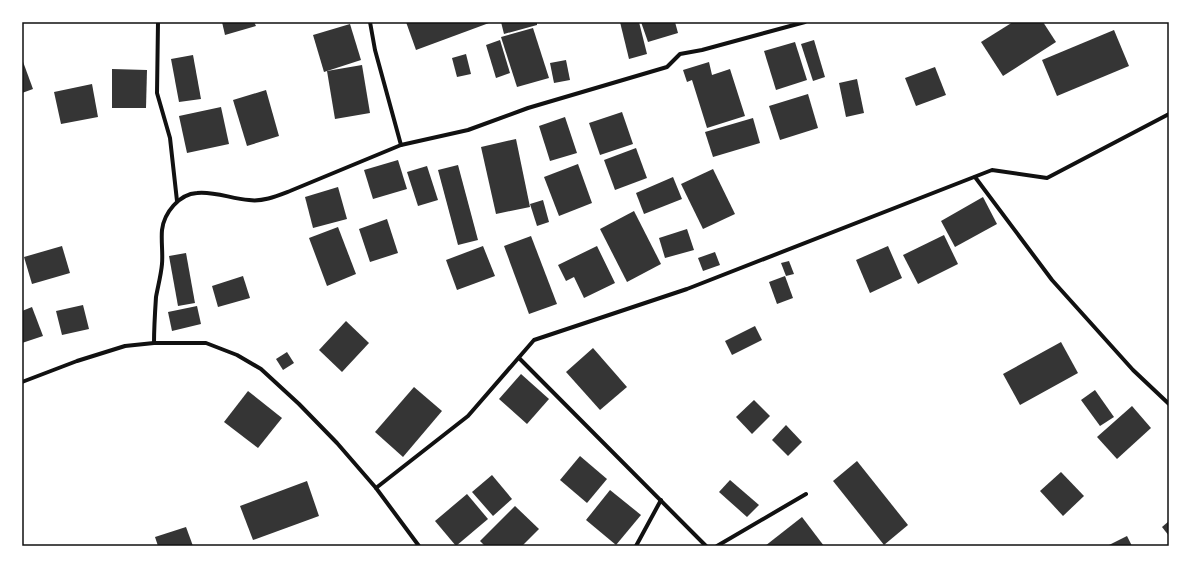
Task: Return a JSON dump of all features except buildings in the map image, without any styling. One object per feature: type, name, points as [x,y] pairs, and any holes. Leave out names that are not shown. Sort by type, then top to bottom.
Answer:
[{"type":"street","points":[[158,22],[157,93],[170,138],[177,201]]},
{"type":"street","points":[[370,22],[375,50],[401,144]]},
{"type":"street","points":[[154,343],[156,297],[162,263],[162,229],[168,214],[177,201],[186,195],[198,193],[249,200],[261,200],[290,191],[401,144],[468,130],[528,108],[667,67],[680,54],[702,50],[805,22]]},
{"type":"street","points":[[376,488],[468,416],[534,340],[687,289],[992,170],[1047,178],[1169,114]]},
{"type":"street","points":[[975,177],[1052,280],[1133,370],[1169,404]]},
{"type":"street","points":[[22,382],[77,361],[125,346],[154,343],[206,343],[237,355],[261,369],[299,404],[337,443],[376,488],[418,546]]},
{"type":"street","points":[[519,358],[706,546]]},
{"type":"street","points":[[717,546],[806,494]]},
{"type":"street","points":[[636,546],[661,500]]}]
